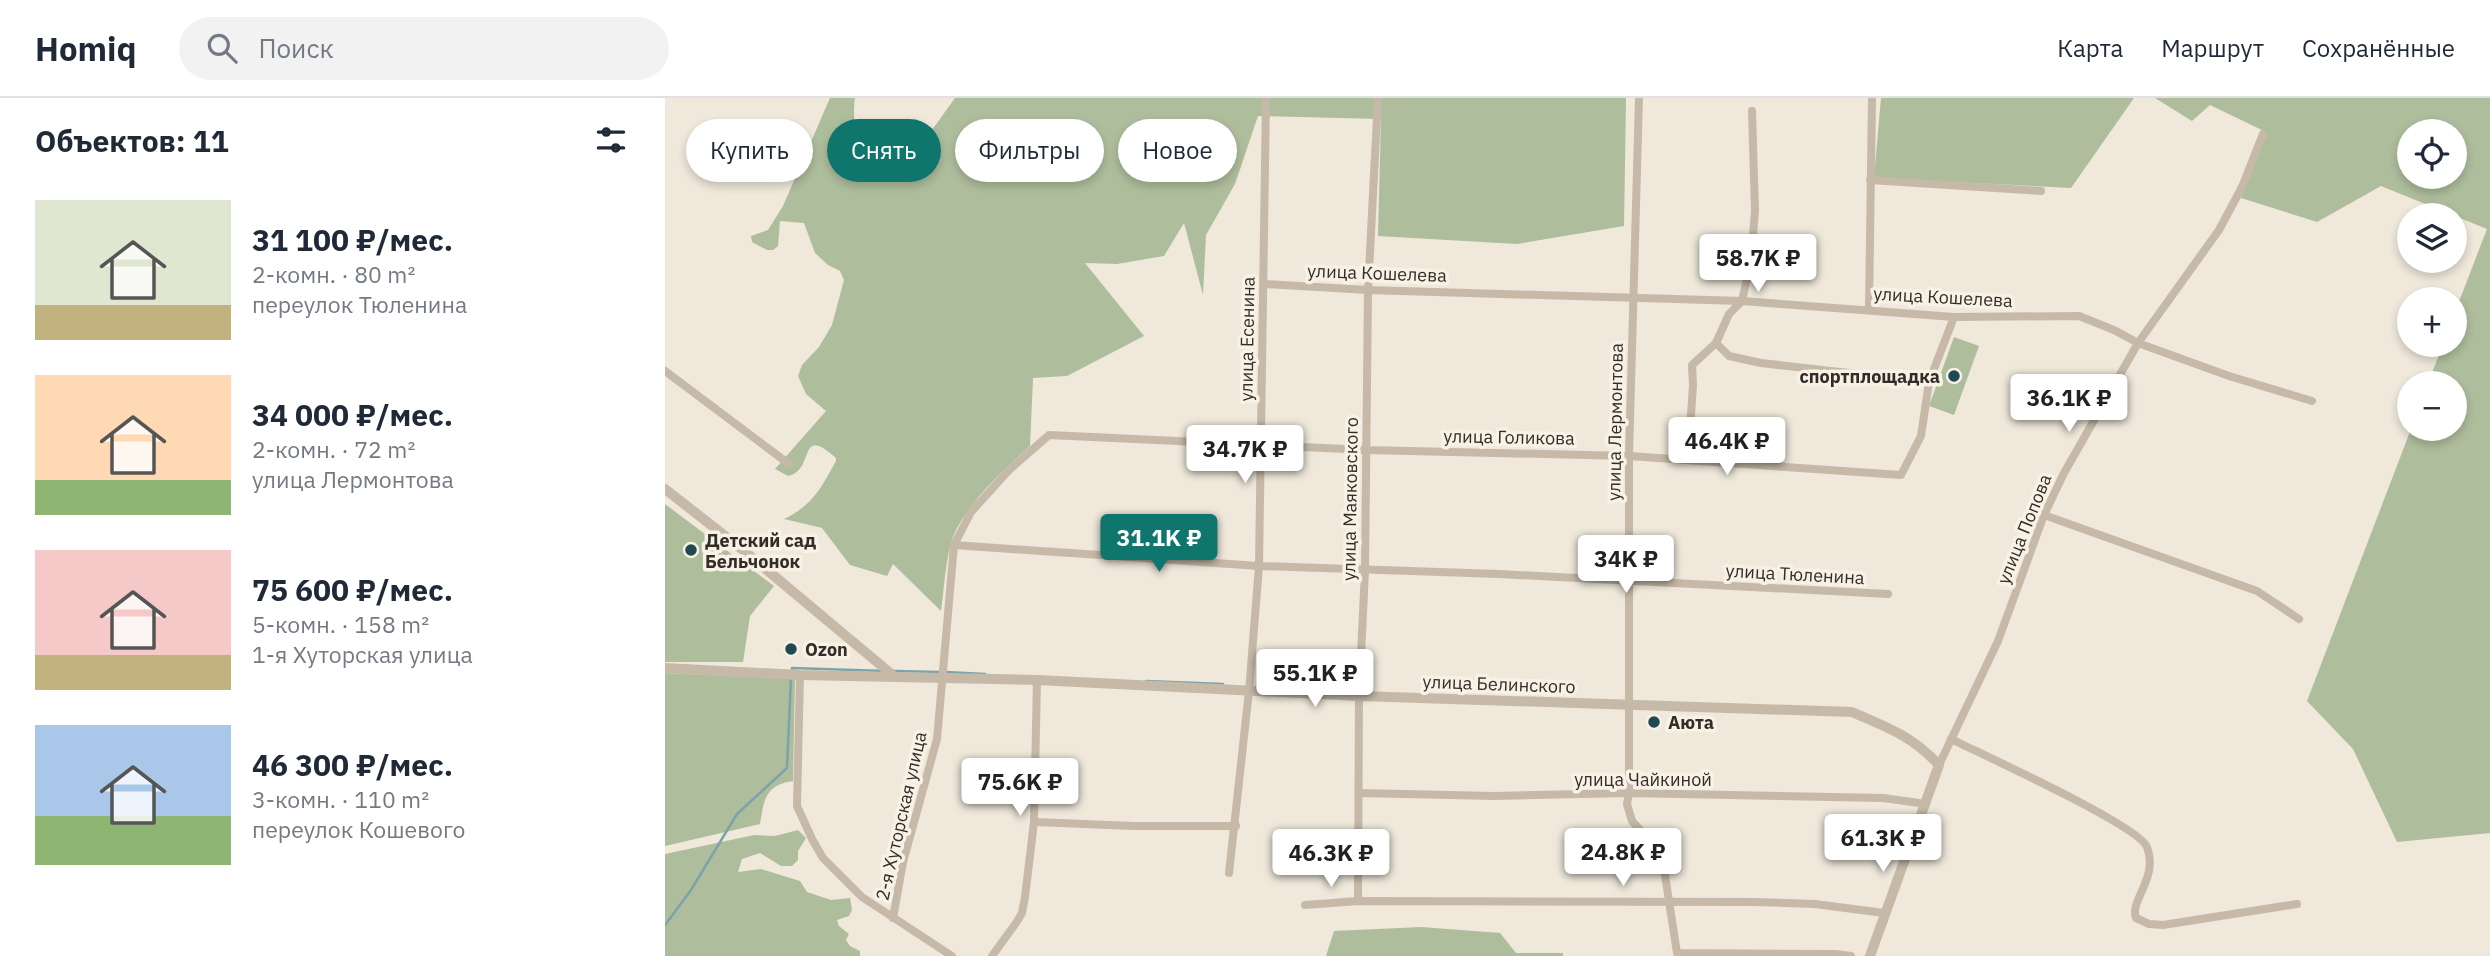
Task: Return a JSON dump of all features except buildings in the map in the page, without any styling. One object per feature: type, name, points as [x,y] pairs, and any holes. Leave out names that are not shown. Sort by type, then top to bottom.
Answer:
[{"type":"street","name":"улица Есенина","points":[[1229,873],[1249,691],[1259,566],[1266,98]]},
{"type":"street","name":"улица Маяковского","points":[[1358,901],[1359,695],[1365,570],[1368,290],[1378,98]]},
{"type":"street","name":"улица Лермонтова","points":[[1639,98],[1629,456],[1630,704],[1627,804],[1632,821],[1651,842],[1663,862],[1677,953],[1851,956]]},
{"type":"street","points":[[1869,310],[1872,98]]},
{"type":"street","points":[[1688,460],[1692,365],[1716,343],[1729,314],[1742,301],[1751,259],[1755,211],[1752,111]]},
{"type":"street","name":"улица Попова","points":[[1939,765],[1998,641],[2044,515],[2064,472],[2139,343],[2219,230],[2242,187],[2263,134]]},
{"type":"street","points":[[1870,180],[2041,191]]},
{"type":"street","name":"улица Кошелева","points":[[1263,284],[1368,290],[1742,301],[1954,317],[2079,316],[2139,343],[2229,376],[2312,401]]},
{"type":"street","name":"улица Голикова","points":[[954,545],[971,512],[1009,470],[1049,435],[1367,450],[1629,456],[1901,475],[1920,436],[1929,382],[1954,317]]},
{"type":"street","points":[[1716,343],[1729,356],[1761,363],[1929,382]]},
{"type":"street","points":[[665,371],[789,464]]},
{"type":"street","points":[[665,489],[743,550],[895,677]]},
{"type":"street","points":[[2044,515],[2257,591],[2299,618]]},
{"type":"street","name":"улица Тюленина","points":[[954,545],[1259,566],[1888,594]]},
{"type":"street","name":"2-я Хуторская улица","points":[[893,918],[903,862],[937,739],[954,545]]},
{"type":"street","name":"улица Белинского","points":[[665,668],[1852,712],[1906,736],[1923,748],[1939,765]]},
{"type":"street","points":[[800,675],[797,806],[823,858],[862,897],[952,956]]},
{"type":"street","points":[[992,956],[1022,913],[1034,822],[1037,680]]},
{"type":"street","points":[[1951,739],[2087,806],[2145,842],[2150,874],[2134,915],[2144,923],[2163,925],[2297,904]]},
{"type":"street","points":[[1870,956],[1939,765]]},
{"type":"street","name":"улица Чайкиной","points":[[1359,793],[1495,796],[1629,793],[1884,798],[1926,804]]},
{"type":"street","points":[[1034,822],[1235,826]]},
{"type":"street","points":[[1305,905],[1358,901],[1815,904],[1884,913]]},
{"type":"green space","points":[[830,98],[855,98],[854,119],[827,119],[827,182],[941,182],[940,119],[955,98],[1626,98],[1624,226],[1517,244],[1378,236],[1381,119],[1258,116],[1237,178],[1237,119],[1118,119],[1118,182],[1236,182],[1206,235],[1203,295],[1184,223],[1164,256],[1117,264],[1085,263],[1144,336],[1067,376],[1033,378],[1030,446],[983,492],[962,519],[950,547],[941,611],[893,564],[887,576],[850,565],[822,528],[784,519],[809,502],[821,488],[836,461],[824,448],[816,445],[811,447],[797,472],[788,476],[775,469],[826,411],[806,394],[798,376],[802,365],[819,347],[832,325],[844,280],[840,271],[828,265],[815,253],[804,223],[780,221],[778,246],[773,250],[767,250],[752,242],[751,236],[768,230],[793,182],[813,182],[813,137]]},
{"type":"green space","points":[[1881,98],[2134,98],[2071,188],[1874,178]]},
{"type":"green space","points":[[2155,98],[2490,98],[2490,833],[2397,842],[2353,749],[2307,701],[2406,441],[2467,441],[2467,371],[2433,371],[2438,357],[2467,357],[2467,287],[2465,287],[2487,229],[2467,221],[2467,203],[2423,203],[2381,186],[2317,222],[2241,198],[2266,132],[2210,105],[2192,121]]},
{"type":"green space","name":"спортплощадка","points":[[1954,337],[1979,346],[1954,415],[1929,406]]},
{"type":"green space","name":"Детский сад Бельчонок","points":[[665,504],[774,586],[750,616],[743,662],[665,662]]},
{"type":"green space","points":[[665,673],[795,679],[793,781],[771,790],[765,801],[760,824],[665,846]]},
{"type":"green space","points":[[798,830],[806,838],[798,851],[798,860],[792,866],[781,866],[760,853],[742,859],[738,872],[761,869],[800,881],[807,892],[831,900],[850,898],[852,910],[849,916],[837,920],[839,926],[849,934],[846,940],[850,946],[860,951],[860,956],[665,956],[665,854],[754,835],[775,836]]},
{"type":"green space","points":[[1421,927],[1500,933],[1516,953],[1563,953],[1563,956],[1326,956],[1334,931]]},
{"type":"waterway","points":[[792,671],[792,668],[884,671]]},
{"type":"waterway","points":[[894,671],[940,672]]},
{"type":"waterway","points":[[946,672],[985,674]]},
{"type":"waterway","points":[[665,925],[691,890],[737,814],[787,768],[791,678]]},
{"type":"waterway","points":[[1146,681],[1223,684]]},
{"type":"place","name":"спортплощадка","points":[[1954,376]]},
{"type":"place","name":"Детский сад Бельчонок","points":[[691,550]]},
{"type":"place","name":"Ozon","points":[[791,649]]},
{"type":"place","name":"Аюта","points":[[1654,722]]}]
